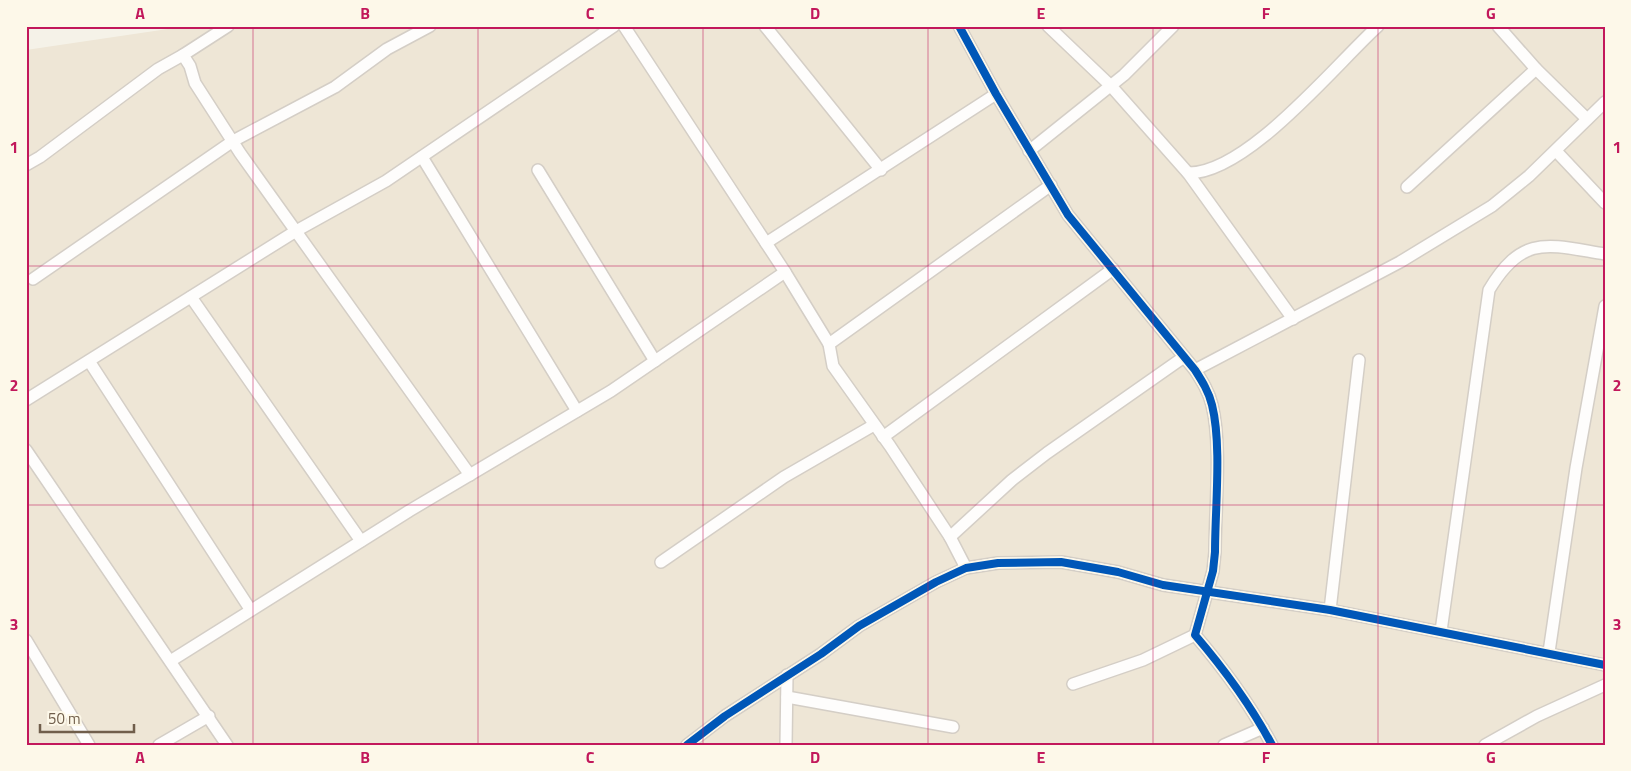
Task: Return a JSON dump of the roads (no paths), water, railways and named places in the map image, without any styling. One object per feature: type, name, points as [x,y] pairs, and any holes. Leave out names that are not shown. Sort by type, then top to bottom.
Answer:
[{"type":"street","points":[[26,165],[40,157],[158,69],[183,56],[228,26]]},
{"type":"street","points":[[33,279],[233,141],[335,87],[387,49],[430,26]]},
{"type":"street","points":[[26,400],[296,231],[386,181],[614,26]]},
{"type":"street","points":[[624,26],[785,272],[829,344],[833,366],[950,537],[966,568]]},
{"type":"street","points":[[765,26],[881,170]]},
{"type":"street","points":[[959,26],[996,94],[1068,215],[1195,370],[1212,404],[1216,430],[1215,552],[1207,592],[1195,635],[1143,660],[1073,684]]},
{"type":"street","points":[[1048,26],[1111,86],[1188,173],[1293,319]]},
{"type":"street","points":[[1029,151],[1111,86],[1173,26]]},
{"type":"street","points":[[1498,26],[1536,69],[1587,119]]},
{"type":"street","points":[[1188,173],[1208,170],[1234,158],[1272,129],[1376,27]]},
{"type":"street","points":[[183,56],[190,66],[196,83],[233,141],[470,475]]},
{"type":"street","points":[[1407,187],[1536,69]]},
{"type":"street","points":[[766,243],[996,94]]},
{"type":"street","points":[[1195,370],[1400,262],[1492,206],[1556,151],[1605,102]]},
{"type":"street","points":[[1556,151],[1605,203]]},
{"type":"street","points":[[422,157],[578,411]]},
{"type":"street","points":[[538,170],[655,361]]},
{"type":"street","points":[[829,344],[1051,185]]},
{"type":"street","points":[[1441,631],[1489,290],[1507,264],[1529,249],[1552,246],[1605,254]]},
{"type":"street","points":[[883,437],[1113,269]]},
{"type":"street","points":[[172,660],[361,540],[578,411],[785,272]]},
{"type":"street","points":[[191,297],[361,540]]},
{"type":"street","points":[[1549,652],[1602,336],[1605,306]]},
{"type":"street","points":[[950,537],[1012,480],[1047,452],[1184,357]]},
{"type":"street","points":[[1330,610],[1360,360]]},
{"type":"street","points":[[89,361],[250,609]]},
{"type":"street","points":[[661,562],[784,477],[874,425]]},
{"type":"street","points":[[26,450],[172,660],[227,745]]},
{"type":"street","points":[[687,745],[787,675],[822,654],[859,626],[936,582],[966,568],[998,563],[1062,562],[1207,592],[1330,610],[1441,631],[1605,665]]},
{"type":"street","points":[[1195,635],[1225,670],[1251,706],[1272,745]]},
{"type":"street","points":[[26,640],[89,745]]},
{"type":"street","points":[[786,745],[787,675]]},
{"type":"street","points":[[1485,745],[1537,716],[1605,685]]},
{"type":"street","points":[[787,697],[953,727]]},
{"type":"street","points":[[159,745],[209,716]]},
{"type":"street","points":[[1224,745],[1263,728]]}]
